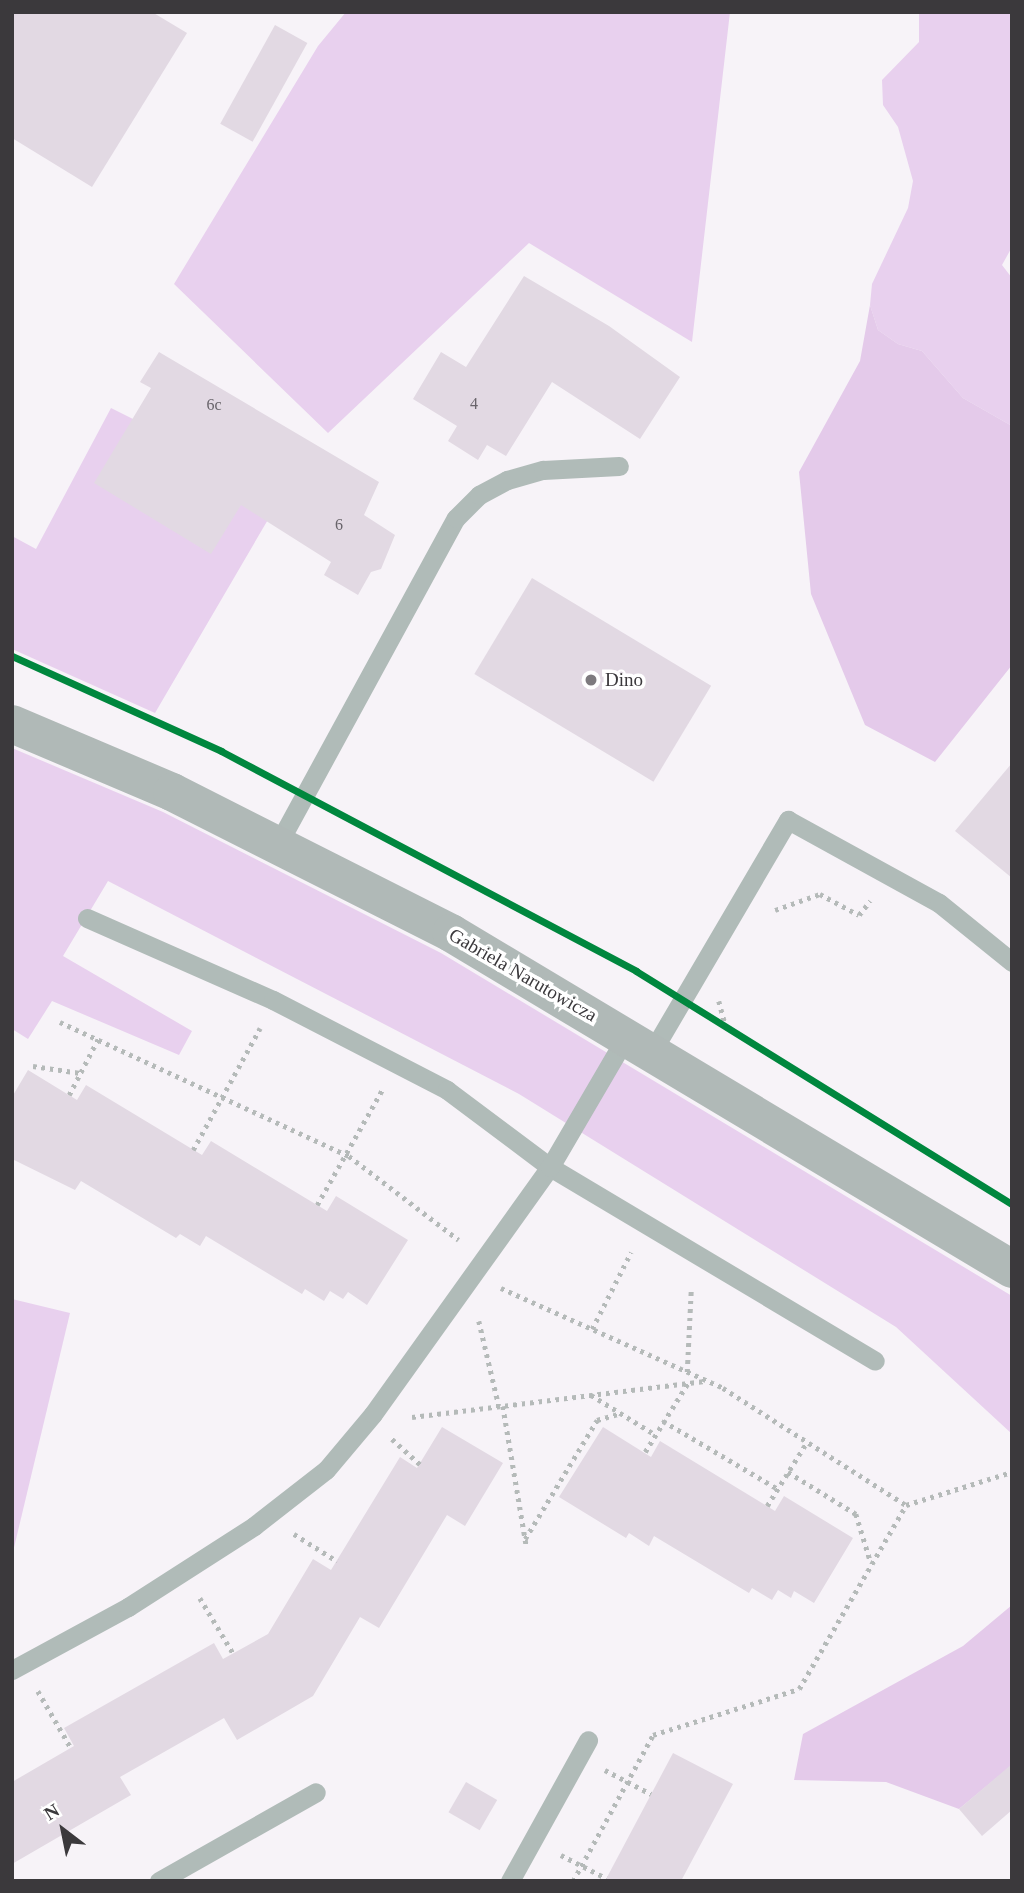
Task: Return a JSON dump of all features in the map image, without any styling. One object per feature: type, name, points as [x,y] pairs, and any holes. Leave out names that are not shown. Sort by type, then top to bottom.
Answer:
[{"type":"main road","name":"Gabriela Narutowicza","points":[[12,724],[278,844],[451,933],[640,1042],[1012,1269]]},
{"type":"lane","points":[[278,844],[456,518],[479,495],[507,480],[544,470],[619,466]]},
{"type":"lane","points":[[12,1670],[128,1607],[254,1525],[326,1471],[350,1445],[482,1274],[550,1167],[640,1042],[788,820],[939,903],[1012,962]]},
{"type":"lane","points":[[87,918],[273,1000],[447,1090],[550,1167],[875,1361]]},
{"type":"lane","points":[[510,1881],[584,1748]]},
{"type":"lane","points":[[159,1881],[316,1792]]},
{"type":"path","points":[[769,914],[798,898],[820,894],[859,915],[889,875]]},
{"type":"path","points":[[720,989],[726,1027]]},
{"type":"path","points":[[193,1150],[226,1097],[273,1000]]},
{"type":"path","points":[[60,1022],[349,1156],[460,1241],[482,1274],[592,1329],[706,1381],[906,1505]]},
{"type":"path","points":[[69,1095],[98,1039]]},
{"type":"path","points":[[317,1205],[349,1156],[396,1064]]},
{"type":"path","points":[[33,1066],[80,1073]]},
{"type":"path","points":[[592,1329],[646,1224]]},
{"type":"path","points":[[687,1372],[693,1251]]},
{"type":"path","points":[[482,1274],[474,1301],[501,1406],[525,1542],[597,1420],[621,1413]]},
{"type":"path","points":[[407,1417],[706,1381]]},
{"type":"path","points":[[645,1452],[688,1382]]},
{"type":"path","points":[[590,1395],[656,1435]]},
{"type":"path","points":[[663,1421],[778,1489]]},
{"type":"path","points":[[384,1432],[420,1464]]},
{"type":"path","points":[[767,1506],[807,1442]]},
{"type":"path","points":[[788,1472],[856,1514],[871,1564]]},
{"type":"path","points":[[573,1881],[653,1735],[799,1689],[906,1505],[1012,1472]]},
{"type":"path","points":[[288,1530],[337,1561]]},
{"type":"path","points":[[194,1589],[233,1653]]},
{"type":"path","points":[[32,1682],[71,1748]]},
{"type":"path","points":[[584,1748],[626,1782],[651,1794]]},
{"type":"path","points":[[532,1841],[607,1878]]},
{"type":"shaded area","points":[[346,12],[730,12],[692,342],[529,243],[328,433],[174,284],[318,46]]},
{"type":"shaded area","points":[[919,12],[1012,12],[1012,247],[1002,265],[1012,278],[1012,426],[963,398],[922,351],[898,344],[878,330],[870,305],[872,284],[908,208],[913,181],[898,127],[883,105],[882,80],[919,42]]},
{"type":"shaded area","points":[[870,305],[878,330],[898,344],[922,351],[963,398],[1012,426],[1012,665],[935,762],[865,725],[811,594],[799,472],[860,361]]},
{"type":"shaded area","points":[[111,408],[283,494],[155,713],[12,649],[12,536],[36,549]]},
{"type":"shaded area","points":[[12,748],[163,812],[441,953],[1012,1296],[1012,1434],[896,1327],[519,1094],[108,881],[63,956],[192,1031],[179,1055],[52,1001],[28,1039],[12,1029]]},
{"type":"shaded area","points":[[12,1299],[70,1313],[12,1556]]},
{"type":"shaded area","points":[[1012,1605],[1012,1765],[959,1809],[886,1782],[794,1780],[803,1734],[963,1646]]},
{"type":"building","points":[[12,12],[152,12],[187,33],[92,187],[12,138]]},
{"type":"building","points":[[275,25],[307,43],[253,142],[220,124]]},
{"type":"building","points":[[524,276],[609,326],[680,377],[640,439],[552,382],[506,456],[487,445],[478,460],[448,441],[457,426],[413,399],[441,352],[466,367]]},
{"type":"building","points":[[159,352],[379,482],[364,515],[395,535],[381,569],[371,572],[358,595],[324,575],[331,562],[241,505],[211,554],[94,483],[151,388],[140,382]]},
{"type":"building","name":"Dino","points":[[532,578],[711,686],[653,782],[474,674]]},
{"type":"building","points":[[1012,763],[1012,878],[955,831]]},
{"type":"building","points":[[28,1070],[77,1100],[86,1085],[202,1155],[211,1141],[327,1211],[336,1196],[408,1240],[367,1305],[348,1292],[343,1299],[330,1291],[324,1301],[305,1289],[302,1294],[206,1236],[200,1246],[180,1234],[176,1238],[81,1181],[75,1190],[12,1159],[12,1097]]},
{"type":"building","points":[[442,1427],[503,1463],[465,1526],[447,1515],[379,1628],[360,1617],[313,1696],[237,1740],[224,1718],[120,1777],[131,1795],[12,1864],[12,1782],[74,1746],[64,1728],[214,1643],[223,1659],[268,1634],[313,1559],[331,1570],[400,1457],[417,1468]]},
{"type":"building","points":[[603,1427],[651,1457],[660,1441],[775,1511],[784,1496],[853,1538],[814,1603],[794,1591],[791,1598],[778,1590],[772,1600],[752,1588],[749,1593],[654,1536],[649,1546],[629,1533],[626,1538],[559,1497]]},
{"type":"building","points":[[673,1753],[733,1784],[681,1881],[605,1881]]},
{"type":"building","points":[[1012,1764],[1012,1810],[982,1836],[959,1809]]},
{"type":"building","points":[[466,1782],[497,1800],[480,1830],[448,1812]]},
{"type":"cycle path","points":[[12,656],[221,751],[636,971],[1012,1204]]},
{"type":"place","name":"Dino","points":[[591,680]]}]
